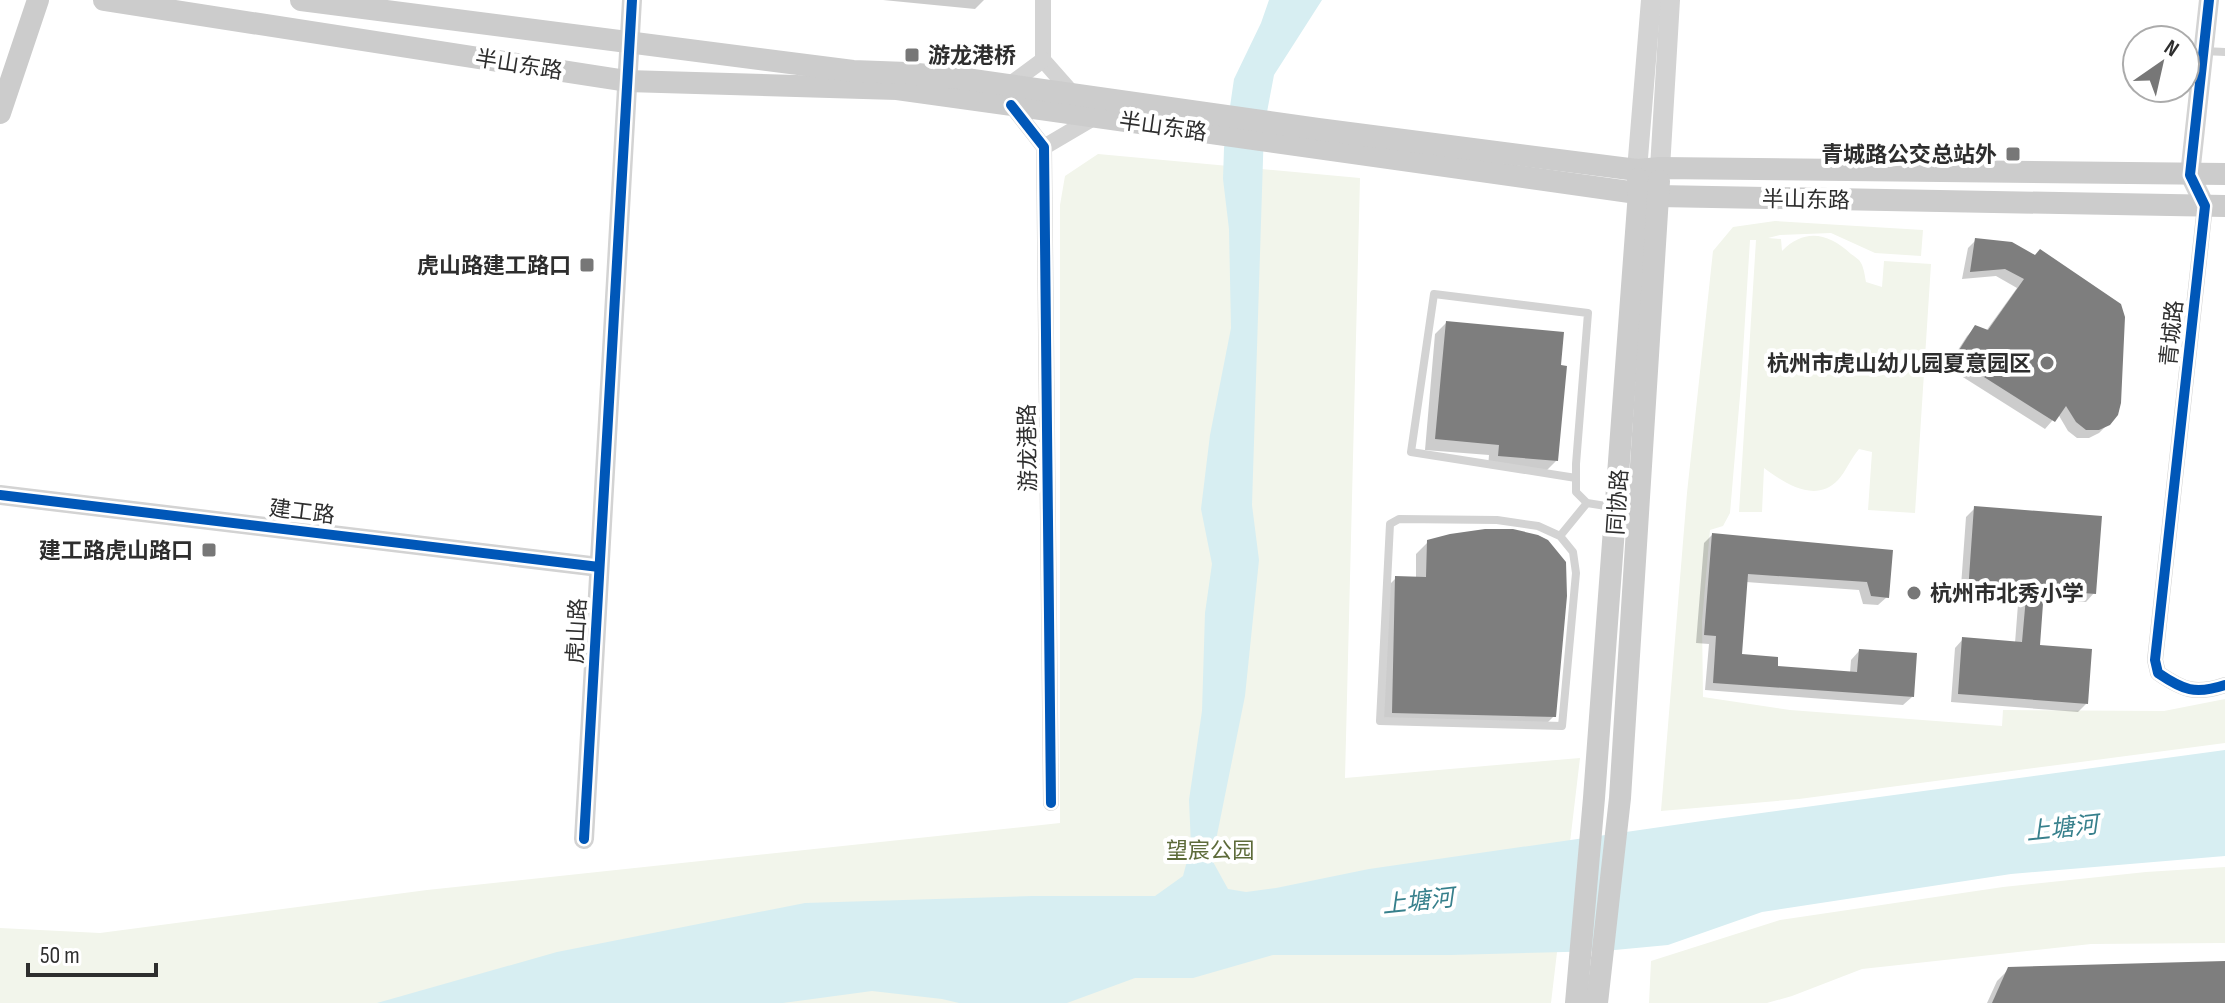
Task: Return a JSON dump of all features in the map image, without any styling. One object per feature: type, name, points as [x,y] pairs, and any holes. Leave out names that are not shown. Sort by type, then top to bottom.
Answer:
[{"type":"main road","points":[[0,113],[38,0]]},
{"type":"main road","name":"半山东路","points":[[104,0],[627,81],[1010,95],[1073,94],[1220,125],[1645,186],[2215,206]]},
{"type":"main road","name":"半山东路","points":[[301,0],[853,71],[907,73],[1095,117],[1220,125]]},
{"type":"main road","name":"半山东路","points":[[1645,186],[1660,168],[2225,174]]},
{"type":"main road","name":"同协路","points":[[1576,1003],[1645,186]]},
{"type":"main road","name":"同协路","points":[[1597,1003],[1620,798],[1645,186]]},
{"type":"street","points":[[627,81],[632,0]]},
{"type":"street","points":[[1043,0],[1043,60],[1073,94]]},
{"type":"street","name":"同协路","points":[[1645,186],[1651,0]]},
{"type":"street","points":[[1660,168],[1670,0]]},
{"type":"street","points":[[2209,0],[2190,175],[2215,206]]},
{"type":"street","points":[[1043,60],[1010,95],[1044,147],[1095,117]]},
{"type":"street","name":"虎山路","points":[[584,839],[627,81]]},
{"type":"street","name":"游龙港路","points":[[1044,147],[1051,803]]},
{"type":"street","name":"青城路","points":[[2215,206],[2155,660],[2158,673],[2174,684],[2195,692],[2225,685]]},
{"type":"street","name":"建工路","points":[[0,495],[599,567]]},
{"type":"lane","points":[[2204,51],[2225,52]]},
{"type":"lane","points":[[1576,478],[1411,452],[1434,294],[1588,313],[1576,492],[1587,503],[1616,507]]},
{"type":"lane","points":[[1560,536],[1587,503]]},
{"type":"lane","points":[[1399,519],[1497,520],[1538,526],[1560,536],[1573,552],[1576,573],[1562,726],[1380,721],[1390,524],[1399,519]]},
{"type":"green space","name":"望宸公园","points":[[1098,154],[1360,178],[1345,778],[1580,758],[1551,1003],[0,1003],[0,928],[100,933],[427,890],[1060,823],[1060,205],[1065,176]]},
{"type":"green space","points":[[1775,221],[1923,230],[1921,256],[1875,253],[1831,233],[1768,238],[1781,239],[1782,251],[1808,236],[1834,241],[1860,262],[1866,282],[1882,287],[1884,261],[1931,264],[1915,513],[1868,510],[1872,452],[1859,449],[1838,480],[1820,490],[1800,489],[1764,468],[1762,512],[1739,512],[1756,240],[1750,240],[1730,513],[1723,526],[1710,530],[1702,621],[1703,697],[1790,710],[2002,726],[2003,710],[2164,711],[2225,699],[2225,743],[1799,799],[1661,811],[1687,493],[1713,251],[1733,227]]},
{"type":"green space","points":[[2225,867],[2225,943],[2091,944],[1862,969],[1767,1003],[1649,1003],[1651,961],[1780,920],[2003,887]]},
{"type":"water","name":"上塘河","points":[[1269,0],[1322,0],[1274,75],[1264,128],[1252,505],[1259,560],[1245,696],[1212,860],[1228,889],[1246,892],[1276,888],[1369,869],[2225,750],[2225,856],[2011,874],[1762,912],[1668,945],[1604,951],[1451,955],[1273,955],[1193,978],[1135,978],[1067,1003],[959,1003],[872,991],[783,1003],[377,1003],[557,952],[805,903],[1032,896],[1155,896],[1183,876],[1191,846],[1189,800],[1202,711],[1205,613],[1212,564],[1201,509],[1210,435],[1231,328],[1224,148],[1234,79]]},
{"type":"building","points":[[1975,238],[2012,242],[2035,255],[2040,249],[2121,304],[2125,317],[2121,403],[2118,415],[2110,425],[2099,430],[2086,430],[2076,422],[2066,406],[2055,422],[1954,358],[1975,325],[1988,330],[2024,279],[2005,269],[1970,272]]},
{"type":"building","points":[[1446,321],[1564,332],[1561,365],[1567,366],[1558,461],[1498,456],[1499,445],[1435,439]]},
{"type":"building","points":[[1974,506],[2102,516],[2096,594],[2044,590],[2040,645],[2092,649],[2088,704],[1958,694],[1962,637],[2022,642],[2026,597],[1968,592]]},
{"type":"building","points":[[1485,529],[1513,529],[1538,535],[1548,540],[1566,562],[1567,596],[1556,717],[1392,713],[1395,576],[1426,577],[1427,540]]},
{"type":"building","points":[[1712,533],[1893,550],[1889,598],[1871,596],[1867,582],[1748,574],[1742,654],[1778,657],[1778,666],[1857,672],[1859,649],[1917,653],[1914,697],[1713,683],[1716,636],[1704,635]]},
{"type":"building","points":[[2225,961],[2225,1003],[1992,1003],[2008,967]]},
{"type":"cycle path","points":[[584,839],[632,0]]},
{"type":"cycle path","points":[[2209,0],[2190,175],[2205,206],[2155,660],[2158,673],[2182,687],[2205,690],[2225,685]]},
{"type":"cycle path","points":[[1011,105],[1044,147],[1051,803]]},
{"type":"cycle path","points":[[0,495],[599,567]]},
{"type":"place","name":"游龙港桥","points":[[912,55]]},
{"type":"place","name":"青城路公交总站外","points":[[2013,154]]},
{"type":"place","name":"虎山路建工路口","points":[[587,265]]},
{"type":"place","name":"杭州市虎山幼儿园夏意园区","points":[[2047,363]]},
{"type":"place","name":"建工路虎山路口","points":[[209,550]]},
{"type":"place","name":"杭州市北秀小学","points":[[1914,593]]}]
